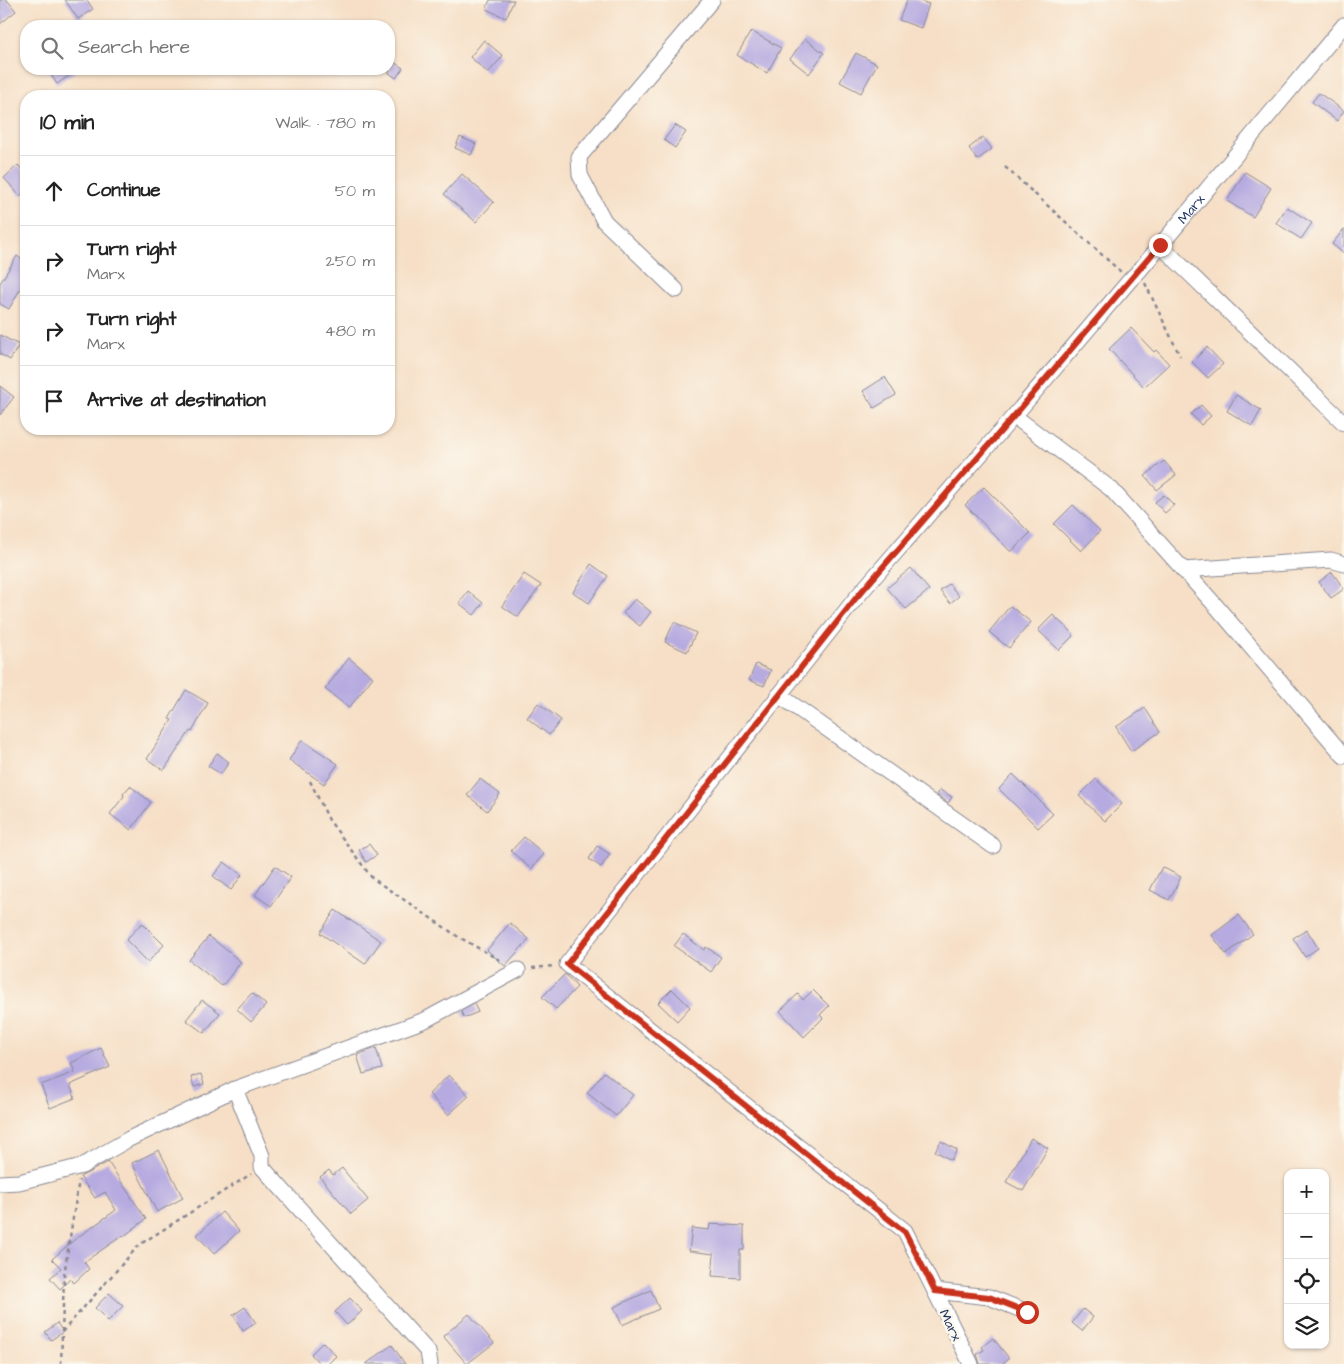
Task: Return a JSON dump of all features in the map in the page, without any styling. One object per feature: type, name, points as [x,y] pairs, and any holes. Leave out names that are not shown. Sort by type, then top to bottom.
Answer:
[{"type":"street","points":[[676,290],[604,221],[580,175],[579,157],[712,0]]},
{"type":"street","name":"Marx","points":[[971,1364],[905,1232],[567,964],[856,598],[1014,416],[1343,28]]},
{"type":"street","points":[[1160,245],[1344,424]]},
{"type":"street","points":[[1014,416],[1111,489],[1216,606],[1344,756]]},
{"type":"street","points":[[1183,570],[1331,560],[1344,564]]},
{"type":"street","points":[[779,695],[993,846]]},
{"type":"street","points":[[0,1183],[20,1182],[82,1166],[129,1139],[236,1089],[426,1020],[518,970]]},
{"type":"street","points":[[236,1089],[262,1156],[262,1167],[428,1352],[430,1364]]},
{"type":"street","points":[[935,1291],[989,1297],[1027,1312]]},
{"type":"path","points":[[1006,167],[1134,275],[1180,356]]},
{"type":"path","points":[[310,781],[329,820],[372,878],[457,936],[518,970],[567,964]]},
{"type":"path","points":[[61,1364],[64,1275],[82,1166]]},
{"type":"path","points":[[62,1332],[139,1245],[262,1167]]},
{"type":"building","points":[[0,0],[7,0],[16,11],[0,24]]},
{"type":"building","points":[[65,0],[87,0],[93,9],[78,19]]},
{"type":"building","points":[[490,0],[514,0],[506,18],[486,9]]},
{"type":"building","points":[[907,0],[917,0],[929,4],[921,28],[899,20]]},
{"type":"building","points":[[751,31],[781,48],[767,73],[737,55]]},
{"type":"building","points":[[805,39],[824,53],[809,74],[790,59]]},
{"type":"building","points":[[484,40],[503,56],[488,73],[470,57]]},
{"type":"building","points":[[856,53],[877,64],[861,93],[840,82]]},
{"type":"building","points":[[395,63],[403,68],[396,78],[392,75],[395,75]]},
{"type":"building","points":[[51,75],[70,75],[57,84]]},
{"type":"building","points":[[1319,93],[1344,111],[1337,121],[1312,102]]},
{"type":"building","points":[[675,125],[686,132],[675,148],[664,140]]},
{"type":"building","points":[[460,137],[476,144],[471,155],[455,148]]},
{"type":"building","points":[[983,137],[992,149],[977,160],[969,148]]},
{"type":"building","points":[[18,165],[20,167],[20,196],[4,178]]},
{"type":"building","points":[[1245,172],[1271,188],[1253,217],[1227,201]]},
{"type":"building","points":[[462,174],[494,202],[476,222],[444,194]]},
{"type":"building","points":[[1287,207],[1312,223],[1301,239],[1276,223]]},
{"type":"building","points":[[1344,229],[1344,254],[1332,244]]},
{"type":"building","points":[[17,256],[20,258],[20,290],[9,309],[0,304],[0,283]]},
{"type":"building","points":[[1131,328],[1154,352],[1156,350],[1169,364],[1144,387],[1109,349]]},
{"type":"building","points":[[0,335],[19,345],[10,360],[0,354]]},
{"type":"building","points":[[1207,347],[1223,364],[1208,378],[1192,362]]},
{"type":"building","points":[[885,377],[896,395],[874,408],[863,391]]},
{"type":"building","points":[[0,386],[14,397],[0,415]]},
{"type":"building","points":[[1236,395],[1261,410],[1252,426],[1227,411]]},
{"type":"building","points":[[1201,405],[1211,416],[1201,425],[1191,414]]},
{"type":"building","points":[[1164,461],[1176,475],[1157,490],[1145,476]]},
{"type":"building","points":[[984,487],[1030,533],[1011,552],[965,505]]},
{"type":"building","points":[[1164,495],[1174,505],[1165,513],[1155,502]]},
{"type":"building","points":[[1073,505],[1100,531],[1081,551],[1054,524]]},
{"type":"building","points":[[591,564],[608,576],[589,603],[573,592]]},
{"type":"building","points":[[911,568],[929,590],[906,609],[887,588]]},
{"type":"building","points":[[1332,572],[1344,589],[1331,598],[1319,582]]},
{"type":"building","points":[[524,574],[541,585],[518,617],[502,606]]},
{"type":"building","points":[[949,584],[959,596],[950,603],[940,591]]},
{"type":"building","points":[[468,591],[483,603],[474,615],[459,603]]},
{"type":"building","points":[[635,599],[651,612],[640,626],[623,613]]},
{"type":"building","points":[[1010,606],[1031,622],[1009,648],[989,632]]},
{"type":"building","points":[[1053,615],[1074,635],[1059,650],[1038,630]]},
{"type":"building","points":[[674,622],[696,633],[687,652],[665,642]]},
{"type":"building","points":[[349,658],[373,677],[349,708],[325,689]]},
{"type":"building","points":[[756,664],[771,670],[764,686],[749,680]]},
{"type":"building","points":[[186,690],[208,703],[192,732],[190,731],[164,770],[147,759],[172,720],[169,719]]},
{"type":"building","points":[[538,703],[561,720],[549,735],[527,718]]},
{"type":"building","points":[[1145,708],[1160,732],[1131,751],[1116,727]]},
{"type":"building","points":[[302,740],[338,764],[324,784],[289,760]]},
{"type":"building","points":[[217,753],[229,762],[221,774],[208,766]]},
{"type":"building","points":[[1013,774],[1053,814],[1038,828],[999,789]]},
{"type":"building","points":[[480,779],[500,794],[487,811],[467,795]]},
{"type":"building","points":[[1096,779],[1122,804],[1105,821],[1079,796]]},
{"type":"building","points":[[130,786],[151,802],[131,830],[110,814]]},
{"type":"building","points":[[940,790],[952,797],[948,803],[937,795]]},
{"type":"building","points":[[524,837],[544,854],[531,869],[511,851]]},
{"type":"building","points":[[369,844],[377,855],[366,862],[359,850]]},
{"type":"building","points":[[597,846],[610,854],[601,867],[589,859]]},
{"type":"building","points":[[224,862],[242,875],[231,890],[213,876]]},
{"type":"building","points":[[275,866],[291,877],[271,906],[255,895]]},
{"type":"building","points":[[1162,867],[1181,877],[1169,900],[1150,890]]},
{"type":"building","points":[[335,910],[381,941],[365,964],[320,933]]},
{"type":"building","points":[[1239,915],[1253,934],[1226,954],[1212,935]]},
{"type":"building","points":[[142,923],[164,945],[148,962],[126,940]]},
{"type":"building","points":[[510,923],[529,939],[505,966],[487,950]]},
{"type":"building","points":[[1307,930],[1318,948],[1305,957],[1293,938]]},
{"type":"building","points":[[683,934],[704,950],[706,947],[721,957],[711,972],[674,946]]},
{"type":"building","points":[[209,936],[241,962],[222,986],[189,960]]},
{"type":"building","points":[[565,974],[577,987],[556,1009],[542,997]]},
{"type":"building","points":[[672,989],[690,1007],[677,1021],[658,1003]]},
{"type":"building","points":[[813,990],[829,1006],[820,1015],[823,1018],[804,1037],[780,1011],[798,994],[803,1000]]},
{"type":"building","points":[[252,993],[266,1005],[251,1022],[237,1009]]},
{"type":"building","points":[[202,1000],[220,1013],[204,1033],[186,1020]]},
{"type":"building","points":[[474,1004],[478,1012],[464,1018],[461,1011]]},
{"type":"building","points":[[101,1048],[110,1067],[70,1085],[75,1098],[50,1108],[41,1085],[75,1072],[71,1063]]},
{"type":"building","points":[[376,1048],[382,1069],[363,1074],[357,1055]]},
{"type":"building","points":[[604,1072],[633,1095],[616,1116],[587,1093]]},
{"type":"building","points":[[201,1074],[204,1084],[194,1087],[191,1077]]},
{"type":"building","points":[[449,1075],[469,1096],[448,1115],[429,1094]]},
{"type":"building","points":[[1031,1138],[1048,1148],[1023,1191],[1006,1182]]},
{"type":"building","points":[[941,1141],[957,1150],[951,1160],[935,1151]]},
{"type":"building","points":[[159,1150],[183,1198],[157,1212],[132,1163]]},
{"type":"building","points":[[108,1162],[146,1219],[123,1237],[84,1262],[89,1269],[74,1283],[70,1279],[60,1289],[50,1278],[61,1268],[52,1259],[74,1240],[116,1210],[105,1192],[95,1198],[80,1177]]},
{"type":"building","points":[[342,1168],[368,1200],[351,1214],[320,1177],[329,1170],[333,1175]]},
{"type":"building","points":[[222,1212],[239,1231],[214,1254],[197,1235]]},
{"type":"building","points":[[710,1224],[744,1226],[744,1250],[740,1250],[740,1278],[712,1276],[714,1254],[689,1251],[692,1228],[709,1230]]},
{"type":"building","points":[[651,1290],[659,1309],[622,1325],[614,1307]]},
{"type":"building","points":[[109,1293],[123,1306],[108,1321],[95,1308]]},
{"type":"building","points":[[350,1298],[362,1311],[347,1325],[335,1312]]},
{"type":"building","points":[[245,1307],[256,1323],[243,1331],[233,1315]]},
{"type":"building","points":[[1083,1309],[1093,1317],[1082,1331],[1072,1323]]},
{"type":"building","points":[[469,1314],[494,1343],[467,1364],[443,1336]]},
{"type":"building","points":[[57,1323],[63,1332],[51,1340],[45,1332]]},
{"type":"building","points":[[993,1338],[1009,1358],[1002,1364],[980,1364],[977,1354],[984,1350],[982,1347]]},
{"type":"building","points":[[323,1342],[336,1356],[328,1364],[320,1364],[311,1354]]},
{"type":"building","points":[[392,1345],[405,1364],[366,1364]]},
{"type":"route","points":[[1027,1312],[989,1297],[935,1291],[905,1232],[567,964],[856,598],[1160,245]]}]
